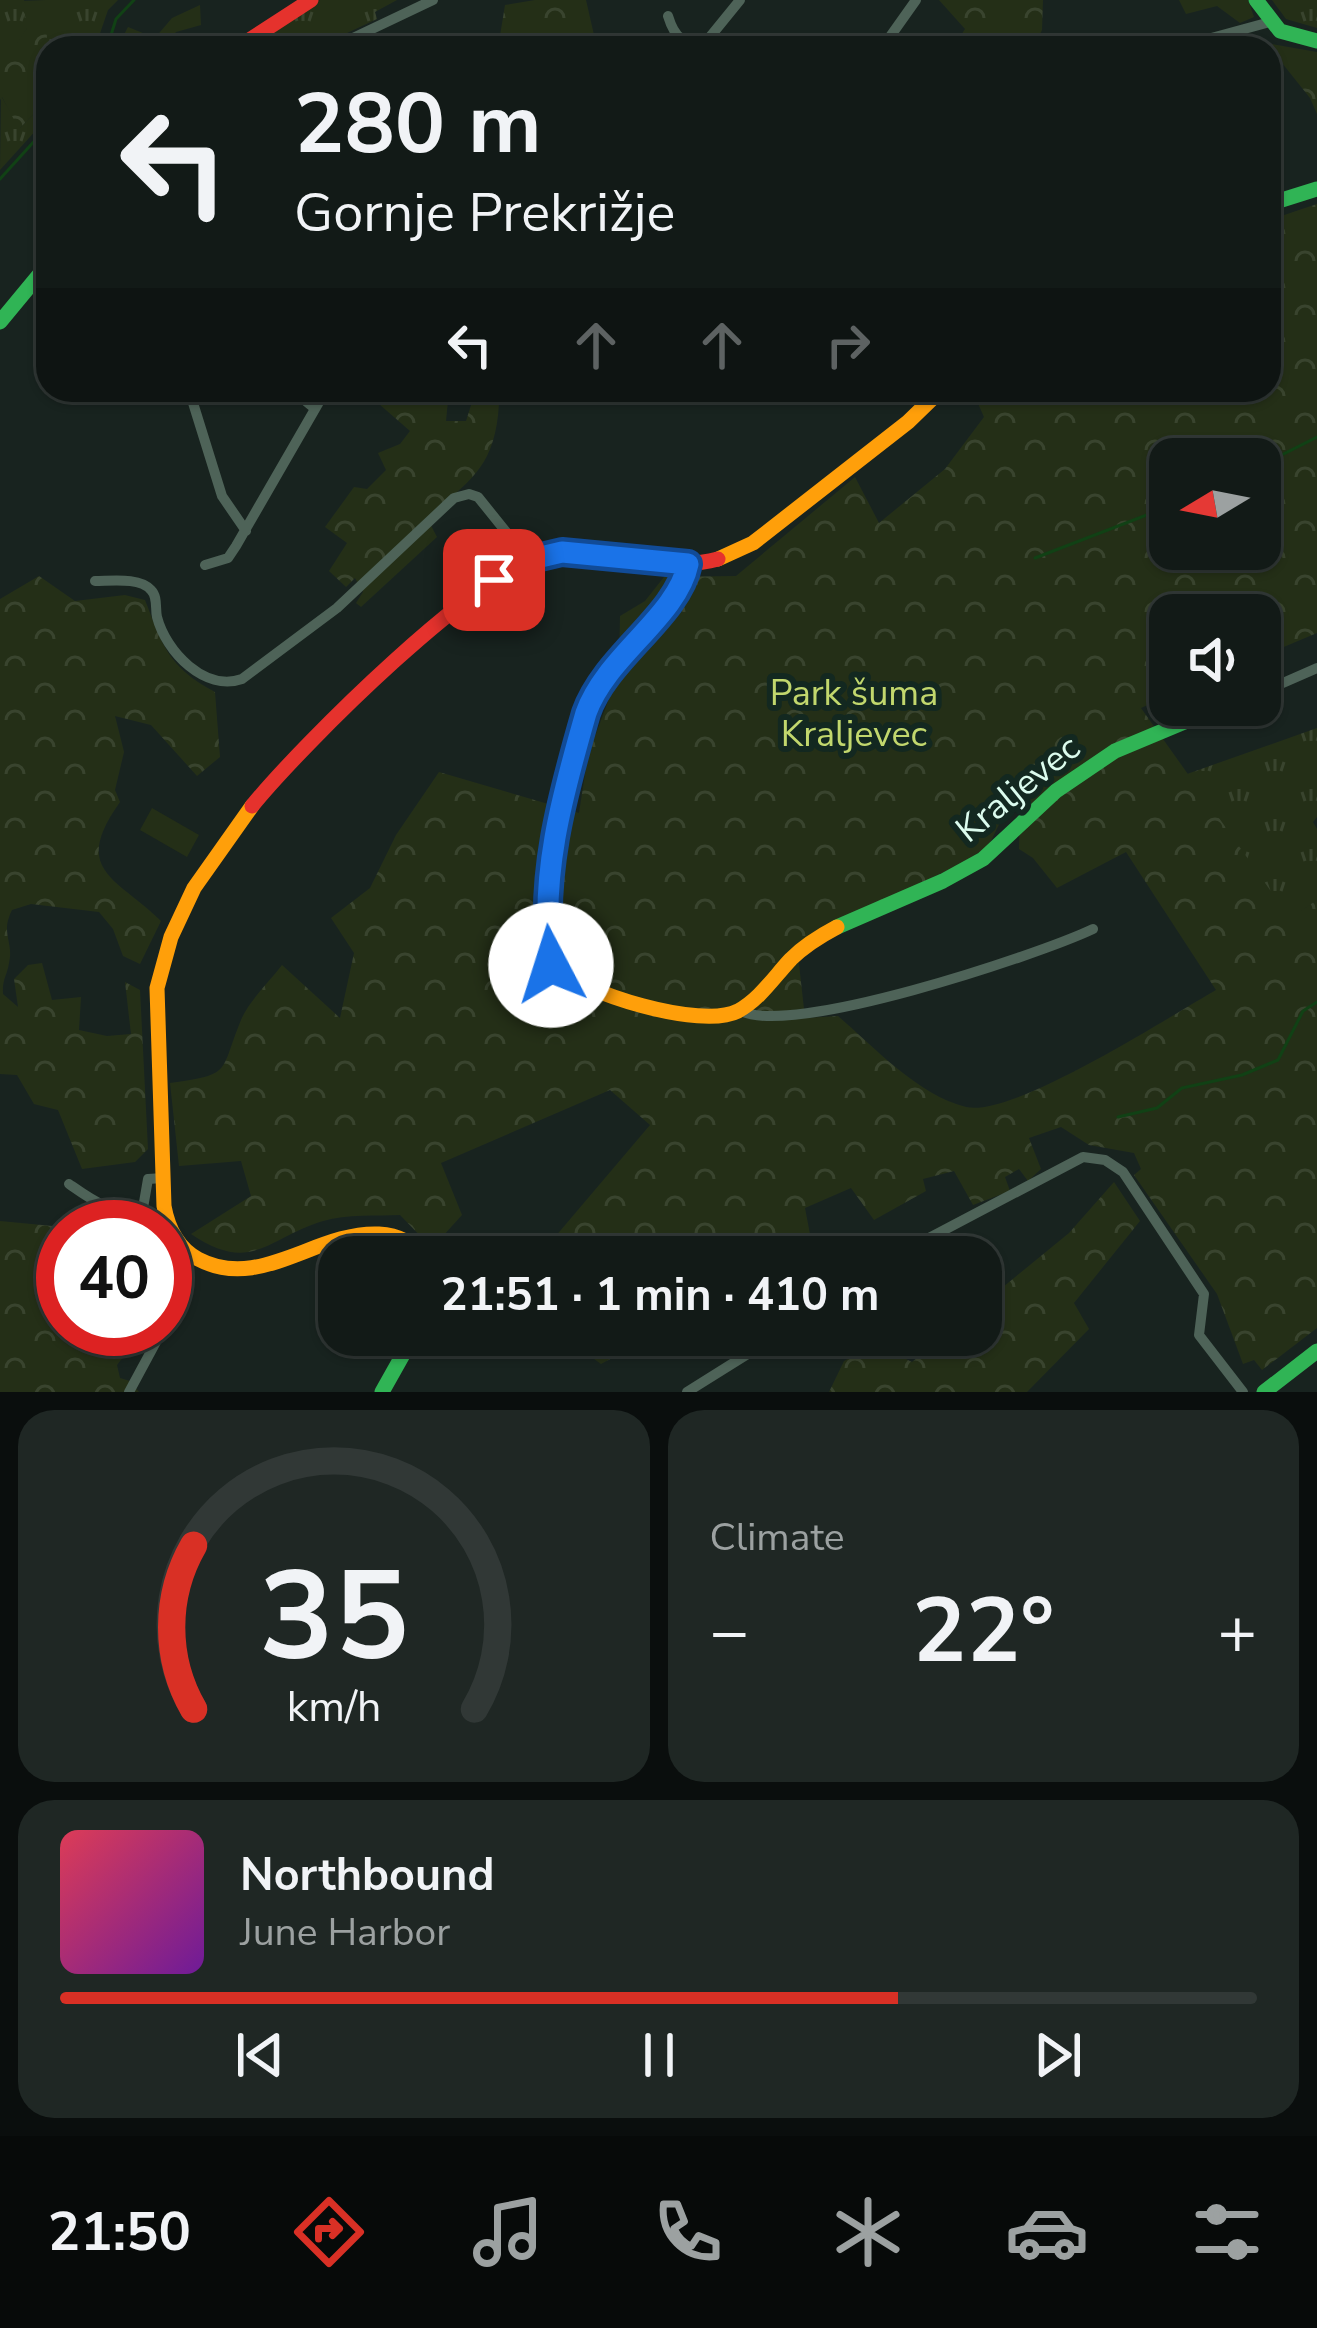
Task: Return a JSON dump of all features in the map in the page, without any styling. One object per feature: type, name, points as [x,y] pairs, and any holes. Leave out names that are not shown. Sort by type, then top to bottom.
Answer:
[{"type":"street","points":[[256,36],[311,0]]},
{"type":"street","points":[[357,36],[433,0]]},
{"type":"street","points":[[710,36],[740,0]]},
{"type":"street","points":[[890,36],[916,0]]},
{"type":"street","points":[[1256,0],[1270,22],[1292,37],[1317,41]]},
{"type":"street","points":[[668,16],[676,36]]},
{"type":"street","points":[[1219,36],[1270,22]]},
{"type":"street","points":[[1281,200],[1317,189]]},
{"type":"street","points":[[0,322],[36,278]]},
{"type":"street","points":[[193,402],[222,496],[246,531]]},
{"type":"street","points":[[302,402],[314,408]]},
{"type":"street","points":[[206,566],[228,558],[318,402]]},
{"type":"street","points":[[165,1200],[157,988],[162,955],[190,894],[239,822],[343,708],[494,580],[528,560],[577,552],[688,564],[731,555],[753,543],[928,402]]},
{"type":"street","points":[[95,581],[137,582],[149,587],[172,649],[191,668],[230,683],[242,679],[337,608],[454,498],[478,497],[528,560]]},
{"type":"street","points":[[688,564],[684,586],[593,693],[552,850],[545,915],[551,965],[583,985],[694,1018],[719,1018],[739,1010],[747,1016],[794,1016],[869,1002],[1044,950],[1093,928]]},
{"type":"street","points":[[1281,684],[1317,668]]},
{"type":"street","name":"Kraljevec","points":[[739,1010],[775,979],[792,955],[817,938],[988,856],[1092,763],[1177,726]]},
{"type":"street","points":[[933,1236],[1083,1156],[1105,1160],[1123,1172],[1204,1294],[1198,1335],[1243,1392]]},
{"type":"street","points":[[69,1184],[121,1212],[134,1213],[143,1208],[148,1179],[163,1178]]},
{"type":"street","points":[[192,1256],[221,1270],[252,1270],[318,1248]]},
{"type":"street","points":[[1264,1392],[1317,1351]]},
{"type":"street","points":[[129,1392],[149,1356]]},
{"type":"street","points":[[382,1392],[402,1356]]},
{"type":"street","points":[[687,1392],[744,1356]]},
{"type":"green space","points":[[0,0],[24,0],[28,27],[11,53],[0,52]]},
{"type":"green space","points":[[46,0],[118,0],[108,10],[99,36],[46,36]]},
{"type":"green space","points":[[46,0],[47,36],[36,36],[36,111],[19,129],[2,97],[0,100],[0,52],[11,52],[27,28],[21,1]]},
{"type":"green space","points":[[320,0],[397,0],[375,12],[377,19],[341,36],[264,36]]},
{"type":"green space","points":[[586,0],[595,36],[500,36],[505,5]]},
{"type":"green space","points":[[939,0],[1043,0],[1039,36],[961,36],[965,29]]},
{"type":"green space","points":[[1179,0],[1248,0],[1254,17],[1240,23],[1217,6],[1186,14]]},
{"type":"green space","points":[[1272,0],[1317,0],[1317,28],[1286,19]]},
{"type":"green space","points":[[200,5],[201,25],[173,36],[157,36],[172,18]]},
{"type":"green space","points":[[128,27],[150,36],[123,36]]},
{"type":"green space","points":[[1281,46],[1317,52],[1317,114],[1281,62]]},
{"type":"green space","points":[[1,96],[20,128],[36,111],[36,130],[0,170]]},
{"type":"green space","name":"Park šuma Kraljevec","points":[[1317,204],[1317,633],[1281,648],[1281,594],[1149,594],[1149,704],[1141,708],[1149,726],[1154,726],[1290,918],[1317,900],[1317,1328],[1262,1370],[1254,1360],[1243,1364],[1217,1294],[1134,1175],[1141,1169],[1134,1153],[1089,1145],[1061,1127],[1029,1138],[1041,1169],[1028,1181],[1019,1169],[1005,1177],[1010,1191],[973,1205],[954,1171],[923,1179],[926,1191],[874,1220],[851,1188],[805,1208],[810,1236],[556,1236],[650,1125],[610,1090],[441,1163],[462,1215],[443,1236],[420,1236],[400,1215],[332,1219],[245,1252],[229,1252],[192,1235],[251,1196],[241,1161],[179,1166],[170,1083],[205,1077],[221,1068],[245,1013],[282,965],[340,1018],[354,953],[331,918],[370,888],[396,835],[439,772],[579,813],[588,755],[619,672],[620,616],[645,601],[664,577],[736,576],[855,477],[879,523],[945,469],[984,417],[977,402],[1281,402],[1281,216]],"holes":[[[1008,806],[1020,807],[1019,849],[1033,858],[1057,888],[1126,852],[1216,990],[1054,1082],[988,1106],[966,1107],[931,1092],[838,1016],[805,1018],[797,946],[817,931],[988,847]]]},
{"type":"green space","points":[[377,402],[448,402],[446,421],[466,421],[472,402],[499,404],[492,443],[478,471],[427,518],[437,537],[361,607],[356,603],[363,592],[355,578],[346,587],[329,571],[347,543],[325,527],[354,487],[367,489],[386,470],[378,453],[400,444],[410,431]]},
{"type":"green space","points":[[39,576],[75,601],[125,595],[145,600],[169,654],[187,674],[215,692],[220,757],[197,776],[151,725],[115,716],[124,752],[115,790],[120,802],[99,844],[100,858],[115,882],[161,921],[140,964],[123,956],[113,929],[99,912],[31,904],[12,910],[9,918],[10,955],[3,994],[18,1007],[14,979],[28,965],[42,963],[52,1000],[81,997],[79,1030],[107,1036],[131,1034],[125,982],[140,990],[148,1149],[135,1162],[82,1169],[58,1110],[34,1104],[17,1075],[0,1074],[0,599]]},
{"type":"green space","points":[[1317,728],[1317,817],[1313,822],[1317,829],[1317,900],[1290,919],[1187,774]]},
{"type":"green space","points":[[152,808],[199,835],[187,857],[140,830]]},
{"type":"green space","points":[[1114,1182],[1140,1221],[1074,1303],[1089,1329],[1027,1392],[829,1392],[844,1361],[853,1356],[900,1356],[912,1362],[919,1356],[1002,1356],[1002,1288],[1069,1233]]},
{"type":"green space","points":[[0,1221],[36,1224],[36,1356],[124,1356],[117,1365],[120,1378],[139,1392],[0,1392]]},
{"type":"green space","points":[[590,1356],[616,1356],[601,1364]]},
{"type":"waterway","name":"Kraljevec","points":[[111,36],[116,19],[134,0]]},
{"type":"waterway","name":"Kraljevec","points":[[0,179],[36,139]]},
{"type":"waterway","points":[[1281,455],[1317,437]]},
{"type":"waterway","points":[[1035,558],[1149,514]]},
{"type":"waterway","points":[[1118,1117],[1157,1108],[1182,1088],[1242,1075],[1278,1060],[1303,1011],[1317,1002]]},
{"type":"traffic: fast","points":[[1256,0],[1280,31],[1317,41]]},
{"type":"traffic: fast","points":[[1281,200],[1317,189]]},
{"type":"traffic: fast","points":[[0,322],[36,278]]},
{"type":"traffic: fast","points":[[837,927],[983,859],[1056,791],[1115,751],[1175,726]]},
{"type":"traffic: fast","points":[[1264,1392],[1317,1351]]},
{"type":"traffic: fast","points":[[382,1392],[402,1356]]},
{"type":"traffic: slow","points":[[718,559],[753,543],[929,402]]},
{"type":"traffic: slow","points":[[688,564],[675,595],[602,680],[576,738],[548,864],[546,940],[552,966],[589,987],[642,1006],[721,1016],[746,1006],[796,954],[837,927]]},
{"type":"traffic: slow","points":[[252,806],[194,888],[171,937],[157,988],[164,1206],[180,1243],[198,1259],[221,1267],[266,1265],[318,1246]]},
{"type":"traffic: slow","points":[[356,1236],[393,1236]]},
{"type":"traffic: jam","points":[[256,36],[311,0]]},
{"type":"traffic: jam","points":[[252,806],[394,661],[483,588],[522,564],[553,552],[574,551],[677,563],[718,559]]},
{"type":"route","points":[[494,580],[542,554],[562,552],[688,564],[684,586],[609,672],[593,693],[586,713],[552,850],[545,915],[551,965]]}]
